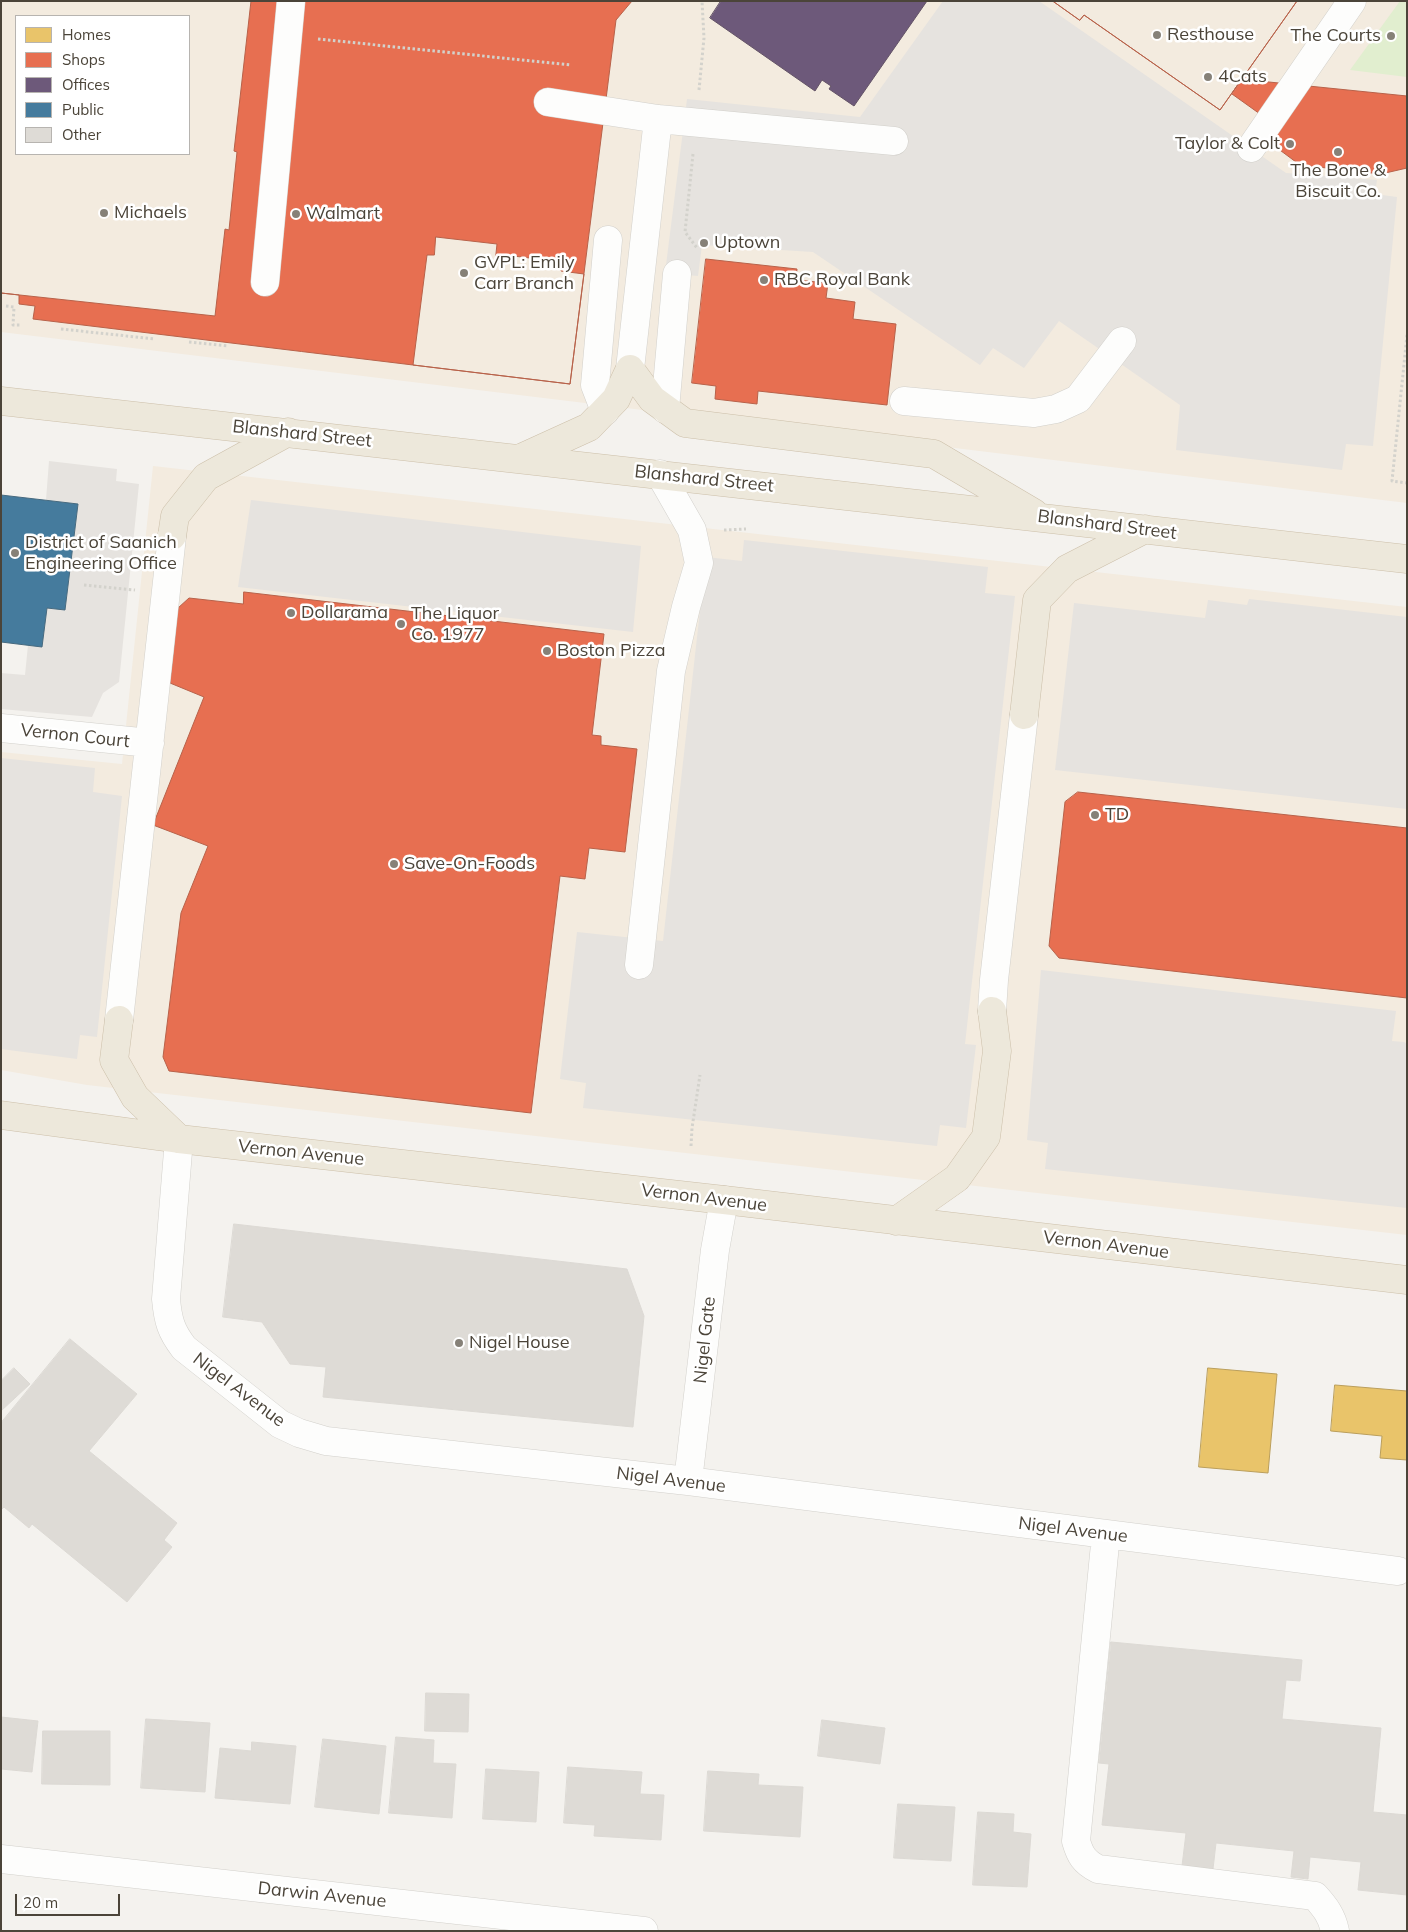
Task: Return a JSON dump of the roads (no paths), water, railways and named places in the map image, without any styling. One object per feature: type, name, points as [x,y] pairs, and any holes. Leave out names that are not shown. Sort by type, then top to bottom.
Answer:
[{"type":"highway","points":[[520,458],[589,427],[616,399],[630,369],[652,399],[685,423],[934,454],[1042,517]]},
{"type":"highway","name":"Blanshard Street","points":[[1,401],[1407,559]]},
{"type":"highway","points":[[172,536],[174,516],[206,478],[288,432]]},
{"type":"highway","points":[[1024,715],[1037,600],[1067,569],[1145,529]]},
{"type":"highway","points":[[896,1221],[957,1178],[986,1137],[997,1051],[992,1011]]},
{"type":"highway","points":[[119,1020],[114,1060],[135,1097],[179,1139]]},
{"type":"highway","name":"Vernon Avenue","points":[[1,1115],[179,1139],[724,1200],[1407,1280]]},
{"type":"street","points":[[265,282],[291,1]]},
{"type":"street","points":[[1251,148],[1352,1]]},
{"type":"street","points":[[548,102],[658,119],[894,141]]},
{"type":"street","points":[[630,369],[658,119]]},
{"type":"street","points":[[605,411],[595,385],[608,240]]},
{"type":"street","points":[[665,409],[677,274]]},
{"type":"street","points":[[904,401],[1034,413],[1056,409],[1078,399],[1122,341]]},
{"type":"street","points":[[639,965],[671,671],[686,607],[700,563],[692,530],[660,474]]},
{"type":"street","points":[[119,1020],[172,536]]},
{"type":"street","points":[[992,1011],[1024,715]]},
{"type":"street","name":"Vernon Court","points":[[1,728],[150,743]]},
{"type":"street","name":"Nigel Avenue","points":[[179,1139],[166,1299],[167,1318],[173,1334],[184,1348],[280,1424],[299,1433],[326,1441],[688,1481],[1398,1571]]},
{"type":"street","name":"Nigel Gate","points":[[688,1481],[715,1250],[724,1200]]},
{"type":"street","points":[[1106,1534],[1076,1841],[1080,1855],[1087,1864],[1098,1869],[1315,1896],[1325,1906],[1333,1921],[1335,1931]]},
{"type":"street","name":"Darwin Avenue","points":[[1,1860],[644,1931]]},
{"type":"place","name":"Resthouse","points":[[1157,35]]},
{"type":"place","name":"The Courts","points":[[1391,36]]},
{"type":"place","name":"4Cats","points":[[1208,77]]},
{"type":"place","name":"Taylor & Colt","points":[[1290,144]]},
{"type":"place","name":"The Bone & Biscuit Co.","points":[[1338,152]]},
{"type":"place","name":"Michaels","points":[[104,213]]},
{"type":"place","name":"Walmart","points":[[296,214]]},
{"type":"place","name":"Uptown","points":[[704,243]]},
{"type":"place","name":"GVPL: Emily Carr Branch","points":[[464,273]]},
{"type":"place","name":"RBC Royal Bank","points":[[764,280]]},
{"type":"place","name":"District of Saanich Engineering Office","points":[[15,553]]},
{"type":"place","name":"Dollarama","points":[[291,613]]},
{"type":"place","name":"The Liquor Co. 1977","points":[[401,624]]},
{"type":"place","name":"Boston Pizza","points":[[547,651]]},
{"type":"place","name":"TD","points":[[1095,815]]},
{"type":"place","name":"Save-On-Foods","points":[[394,864]]},
{"type":"place","name":"Nigel House","points":[[459,1343]]}]
